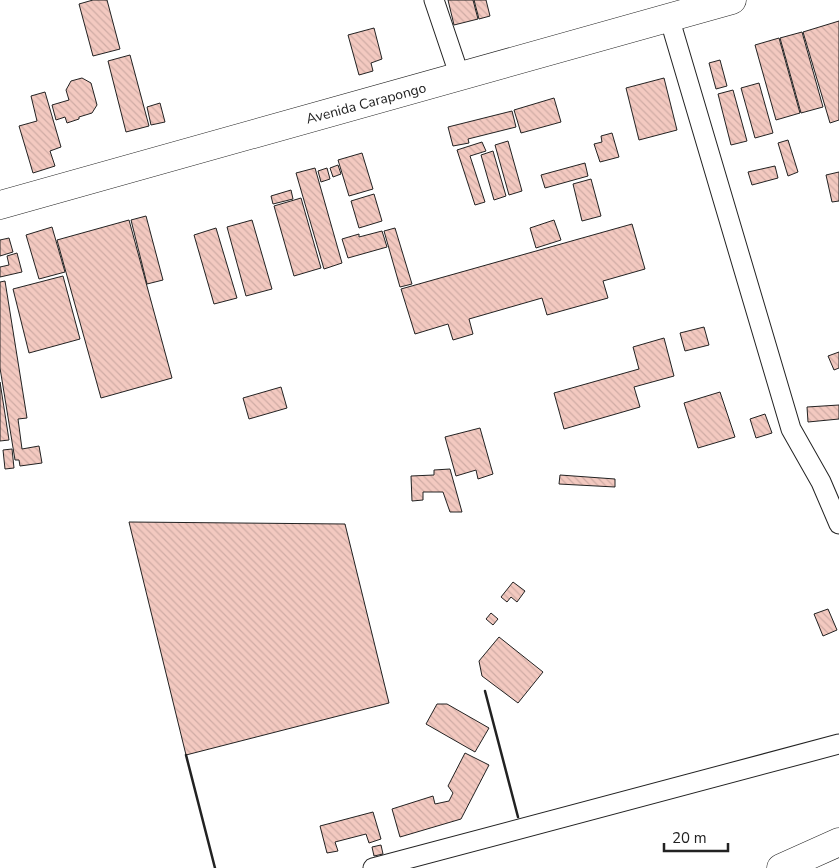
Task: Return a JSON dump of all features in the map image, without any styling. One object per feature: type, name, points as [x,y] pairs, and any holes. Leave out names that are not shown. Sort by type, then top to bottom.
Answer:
[{"type":"main road","name":"Avenida Carapongo","points":[[0,205],[460,78],[732,0]]},
{"type":"main road","points":[[781,868],[839,842]]},
{"type":"street","points":[[434,0],[460,78]]},
{"type":"street","points":[[669,17],[791,429],[822,482],[839,524]]},
{"type":"street","points":[[373,868],[839,744]]},
{"type":"building","points":[[93,0],[107,0],[120,49],[93,56],[79,4]]},
{"type":"building","points":[[448,0],[473,0],[478,19],[454,25]]},
{"type":"building","points":[[474,0],[486,0],[490,16],[479,19]]},
{"type":"building","points":[[839,21],[839,120],[830,123],[803,32]]},
{"type":"building","points":[[374,28],[382,59],[371,63],[373,71],[359,75],[348,35]]},
{"type":"building","points":[[802,32],[823,107],[801,113],[780,38]]},
{"type":"building","points":[[779,38],[800,113],[776,120],[755,45]]},
{"type":"building","points":[[130,55],[149,126],[126,132],[108,61]]},
{"type":"building","points":[[720,60],[727,86],[716,89],[709,63]]},
{"type":"building","points":[[82,78],[91,83],[97,105],[92,113],[79,117],[79,119],[67,123],[65,117],[56,120],[52,105],[69,100],[66,90],[71,81]]},
{"type":"building","points":[[664,78],[677,130],[639,140],[626,88]]},
{"type":"building","points":[[759,83],[773,133],[755,138],[741,88]]},
{"type":"building","points":[[733,90],[747,141],[731,145],[718,94]]},
{"type":"building","points":[[45,92],[61,147],[50,151],[55,166],[33,173],[19,126],[37,121],[31,96]]},
{"type":"building","points":[[554,98],[561,122],[521,133],[514,110]]},
{"type":"building","points":[[160,103],[165,122],[151,125],[147,107]]},
{"type":"building","points":[[512,111],[516,127],[468,139],[469,143],[453,146],[448,127]]},
{"type":"building","points":[[612,133],[619,157],[600,162],[594,144],[602,142],[601,136]]},
{"type":"building","points":[[788,140],[798,172],[788,176],[778,143]]},
{"type":"building","points":[[508,141],[522,191],[509,195],[495,145]]},
{"type":"building","points":[[482,142],[486,151],[470,156],[485,202],[475,205],[457,150]]},
{"type":"building","points":[[493,151],[506,196],[494,200],[481,155]]},
{"type":"building","points":[[362,153],[373,189],[349,196],[338,160]]},
{"type":"building","points":[[585,163],[588,176],[545,188],[541,175]]},
{"type":"building","points":[[338,165],[341,174],[333,177],[330,168]]},
{"type":"building","points":[[775,166],[778,178],[752,185],[748,172]]},
{"type":"building","points":[[315,168],[342,263],[324,269],[296,173]]},
{"type":"building","points":[[327,168],[330,179],[321,182],[318,171]]},
{"type":"building","points":[[839,172],[839,201],[832,202],[826,175]]},
{"type":"building","points":[[591,179],[601,216],[582,221],[573,184]]},
{"type":"building","points":[[291,190],[293,199],[273,204],[271,196]]},
{"type":"building","points":[[374,194],[382,221],[359,228],[351,201]]},
{"type":"building","points":[[301,198],[321,268],[294,276],[274,206]]},
{"type":"building","points":[[146,216],[163,280],[147,284],[131,220]]},
{"type":"building","points":[[129,220],[172,378],[101,398],[57,240]]},
{"type":"building","points":[[252,220],[272,289],[246,296],[227,227]]},
{"type":"building","points":[[554,220],[561,240],[536,248],[530,228]]},
{"type":"building","points":[[632,224],[645,269],[603,281],[608,298],[547,315],[542,298],[469,319],[473,334],[453,340],[448,324],[415,334],[401,289]]},
{"type":"building","points":[[52,227],[65,272],[39,279],[26,235]]},
{"type":"building","points":[[216,228],[237,298],[214,304],[194,235]]},
{"type":"building","points":[[395,228],[412,284],[400,287],[384,231]]},
{"type":"building","points":[[382,231],[387,247],[348,258],[342,239],[359,234],[359,237]]},
{"type":"building","points":[[9,238],[13,252],[0,256],[0,240]]},
{"type":"building","points":[[17,253],[22,272],[0,277],[0,267],[9,265],[7,256]]},
{"type":"building","points":[[63,276],[80,339],[29,353],[13,289]]},
{"type":"building","points":[[5,281],[27,418],[18,419],[22,449],[39,446],[42,463],[20,466],[19,460],[15,460],[0,368],[0,282]]},
{"type":"building","points":[[704,327],[709,345],[685,351],[680,333]]},
{"type":"building","points":[[664,338],[674,376],[634,387],[640,407],[564,429],[554,393],[639,369],[633,347]]},
{"type":"building","points":[[839,352],[839,368],[834,370],[828,356]]},
{"type":"building","points":[[0,382],[9,440],[0,441]]},
{"type":"building","points":[[281,387],[287,408],[249,419],[243,398]]},
{"type":"building","points":[[720,392],[735,437],[698,448],[684,403]]},
{"type":"building","points":[[839,405],[839,419],[808,422],[807,407]]},
{"type":"building","points":[[765,414],[772,433],[756,438],[750,419]]},
{"type":"building","points":[[480,428],[493,474],[478,479],[476,470],[456,476],[445,437]]},
{"type":"building","points":[[12,449],[14,468],[5,469],[3,450]]},
{"type":"building","points":[[450,469],[462,512],[450,512],[443,492],[423,492],[423,500],[412,501],[411,476],[434,475],[434,470]]},
{"type":"building","points":[[560,475],[615,479],[615,487],[559,484]]},
{"type":"building","points":[[129,522],[345,524],[389,703],[186,755]]},
{"type":"building","points":[[513,582],[525,591],[517,602],[511,597],[507,602],[501,597]]},
{"type":"building","points":[[828,609],[837,630],[823,636],[814,614]]},
{"type":"building","points":[[491,613],[498,619],[493,625],[486,619]]},
{"type":"building","points":[[499,637],[543,672],[518,703],[482,676],[479,661]]},
{"type":"building","points":[[437,704],[447,704],[489,728],[475,752],[426,724]]},
{"type":"building","points":[[465,753],[489,765],[461,819],[400,837],[392,809],[433,796],[435,804],[449,801],[453,793],[448,786]]},
{"type":"building","points":[[373,812],[381,839],[369,843],[366,834],[335,842],[338,851],[327,853],[320,826]]},
{"type":"building","points":[[381,845],[383,854],[374,856],[372,847]]},
{"type":"wall","points":[[485,691],[518,817]]},
{"type":"wall","points":[[186,755],[215,868]]}]
